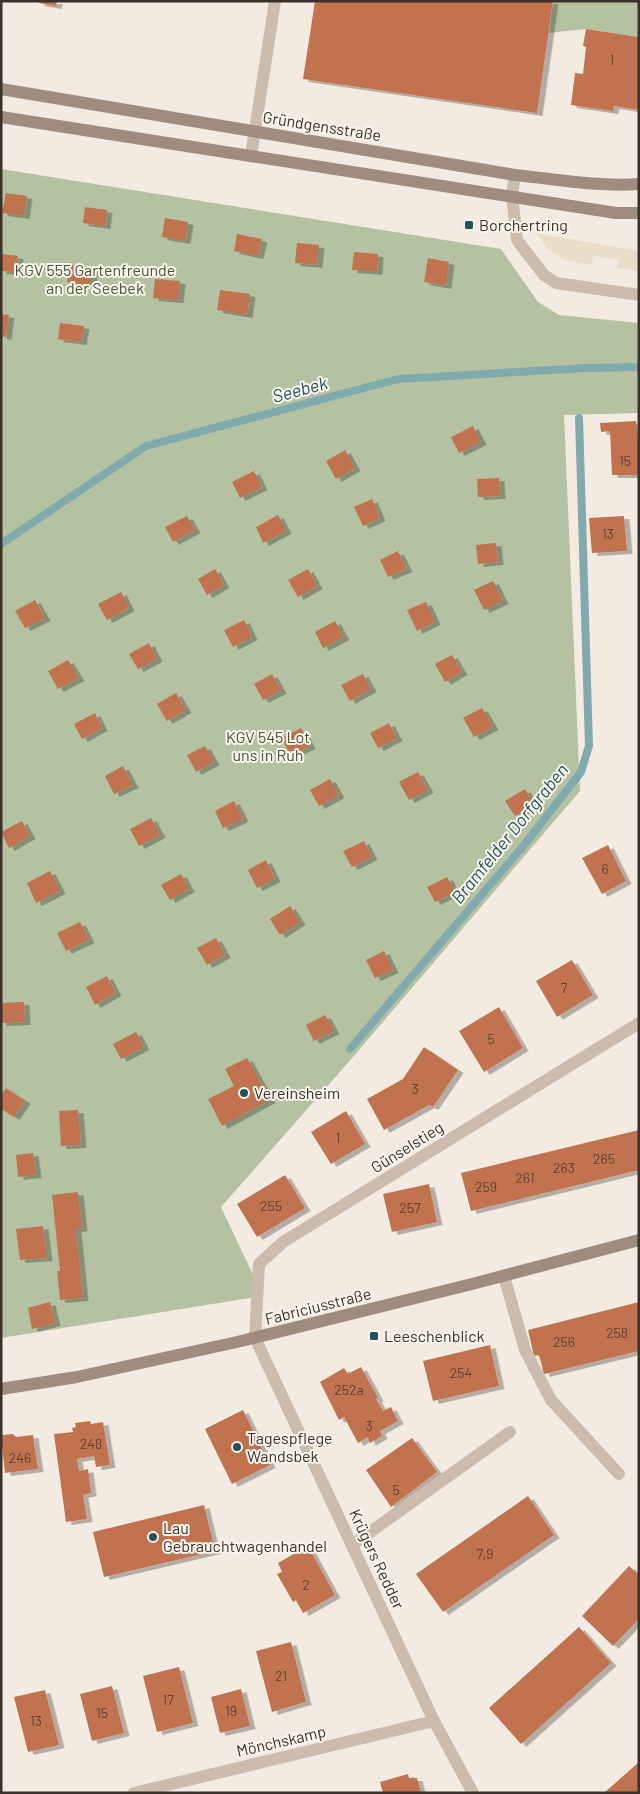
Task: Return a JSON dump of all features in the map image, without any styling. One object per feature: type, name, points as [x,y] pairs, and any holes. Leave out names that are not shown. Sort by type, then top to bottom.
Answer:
[{"type":"street","points":[[251,156],[275,1]]},
{"type":"street","name":"Gründgensstraße","points":[[1,89],[515,175],[596,183],[639,184]]},
{"type":"street","points":[[1,117],[512,196],[616,213],[639,220]]},
{"type":"street","points":[[515,175],[512,196],[518,240],[544,275],[556,283],[639,296]]},
{"type":"street","points":[[616,213],[639,213]]},
{"type":"street","name":"Günselstieg","points":[[255,1338],[259,1264],[283,1242],[639,1022]]},
{"type":"street","name":"Fabriciusstraße","points":[[1,1389],[77,1377],[255,1338],[639,1240]]},
{"type":"street","points":[[504,1276],[525,1350],[551,1400],[618,1474]]},
{"type":"street","name":"Krügers Redder","points":[[255,1338],[434,1721],[473,1793]]},
{"type":"street","points":[[352,1545],[510,1432]]},
{"type":"street","name":"Mönchskamp","points":[[134,1793],[434,1721]]},
{"type":"green space","points":[[553,1],[639,1],[639,37],[586,29],[549,33]]},
{"type":"green space","name":"KGV 545 Lot uns in Ruh","points":[[1,169],[501,249],[538,302],[559,315],[639,323],[639,413],[564,415],[580,791],[353,1057],[221,1207],[263,1296],[1,1338]]},
{"type":"shaded area","points":[[536,233],[639,251],[639,271],[617,268],[618,259],[593,256],[592,265],[564,260],[548,249]]},
{"type":"building","points":[[39,1],[57,1],[56,6],[39,3]]},
{"type":"building","points":[[315,1],[553,1],[537,113],[303,79]]},
{"type":"building","points":[[586,29],[639,37],[639,110],[614,106],[613,111],[571,105],[575,73],[583,74],[586,47],[583,46]]},
{"type":"building","points":[[6,193],[27,196],[24,216],[2,213]]},
{"type":"building","points":[[85,207],[107,210],[105,226],[83,223]]},
{"type":"building","points":[[165,218],[188,222],[185,241],[162,237]]},
{"type":"building","points":[[237,234],[262,239],[258,256],[234,251]]},
{"type":"building","points":[[297,243],[319,245],[317,265],[295,263]]},
{"type":"building","points":[[354,252],[378,254],[377,272],[352,270]]},
{"type":"building","points":[[1,254],[18,256],[16,272],[1,271]]},
{"type":"building","points":[[428,258],[449,262],[446,286],[424,282]]},
{"type":"building","points":[[70,265],[93,268],[90,285],[67,282]]},
{"type":"building","points":[[155,279],[180,281],[178,300],[153,298]]},
{"type":"building","points":[[220,290],[250,294],[247,315],[217,310]]},
{"type":"building","points":[[1,314],[9,315],[6,337],[1,336]]},
{"type":"building","points":[[60,323],[84,326],[81,342],[58,339]]},
{"type":"building","points":[[636,421],[639,446],[639,475],[612,475],[610,431],[601,432],[600,423]]},
{"type":"building","points":[[473,426],[481,442],[459,453],[451,437]]},
{"type":"building","points":[[345,450],[355,468],[336,479],[326,461]]},
{"type":"building","points":[[254,471],[262,487],[240,498],[232,482]]},
{"type":"building","points":[[499,478],[500,496],[478,497],[477,479]]},
{"type":"building","points":[[372,499],[380,518],[363,526],[354,507]]},
{"type":"building","points":[[278,515],[286,531],[263,543],[256,527]]},
{"type":"building","points":[[187,516],[195,530],[173,542],[165,527]]},
{"type":"building","points":[[624,516],[627,551],[592,553],[589,518]]},
{"type":"building","points":[[496,543],[498,562],[478,564],[476,545]]},
{"type":"building","points":[[398,551],[407,569],[388,577],[380,560]]},
{"type":"building","points":[[215,569],[224,585],[207,595],[198,579]]},
{"type":"building","points":[[308,569],[317,586],[298,597],[288,580]]},
{"type":"building","points":[[493,581],[503,601],[484,610],[474,590]]},
{"type":"building","points":[[121,592],[129,608],[107,620],[98,604]]},
{"type":"building","points":[[35,600],[45,618],[25,628],[15,611]]},
{"type":"building","points":[[426,602],[435,622],[417,631],[407,610]]},
{"type":"building","points":[[244,620],[252,637],[233,647],[224,630]]},
{"type":"building","points":[[335,621],[344,637],[323,648],[315,632]]},
{"type":"building","points":[[149,643],[157,659],[138,669],[129,654]]},
{"type":"building","points":[[452,655],[462,672],[445,682],[435,664]]},
{"type":"building","points":[[68,660],[79,678],[58,689],[48,671]]},
{"type":"building","points":[[272,674],[281,691],[263,700],[254,684]]},
{"type":"building","points":[[363,674],[371,689],[350,701],[341,685]]},
{"type":"building","points":[[176,693],[186,710],[167,721],[157,704]]},
{"type":"building","points":[[482,708],[493,727],[474,737],[463,718]]},
{"type":"building","points":[[95,713],[102,728],[82,739],[74,724]]},
{"type":"building","points":[[389,723],[397,738],[378,748],[370,733]]},
{"type":"building","points":[[301,728],[310,746],[290,755],[282,738]]},
{"type":"building","points":[[205,746],[214,762],[196,772],[187,755]]},
{"type":"building","points":[[123,766],[133,785],[114,794],[105,776]]},
{"type":"building","points":[[418,772],[428,790],[409,800],[399,782]]},
{"type":"building","points":[[330,779],[339,795],[319,806],[310,790]]},
{"type":"building","points":[[525,789],[534,805],[515,816],[505,801]]},
{"type":"building","points":[[234,801],[243,819],[223,828],[215,811]]},
{"type":"building","points":[[151,818],[160,835],[139,846],[130,829]]},
{"type":"building","points":[[22,821],[30,836],[9,848],[1,832]]},
{"type":"building","points":[[364,841],[372,857],[352,867],[343,851]]},
{"type":"building","points":[[608,845],[626,881],[602,894],[582,858]]},
{"type":"building","points":[[266,860],[275,879],[257,888],[248,870]]},
{"type":"building","points":[[50,871],[60,891],[36,903],[27,883]]},
{"type":"building","points":[[181,874],[189,889],[170,900],[161,885]]},
{"type":"building","points":[[447,877],[455,892],[435,902],[427,887]]},
{"type":"building","points":[[290,906],[300,922],[280,935],[270,919]]},
{"type":"building","points":[[80,922],[89,940],[66,951],[57,933]]},
{"type":"building","points":[[216,938],[225,955],[207,965],[197,948]]},
{"type":"building","points":[[384,951],[393,970],[375,978],[366,960]]},
{"type":"building","points":[[572,960],[593,995],[557,1017],[536,981]]},
{"type":"building","points":[[107,976],[116,993],[95,1005],[86,987]]},
{"type":"building","points":[[24,1002],[25,1022],[1,1023],[1,1003]]},
{"type":"building","points":[[499,1007],[523,1048],[484,1072],[459,1031]]},
{"type":"building","points":[[325,1015],[334,1031],[314,1041],[306,1025]]},
{"type":"building","points":[[136,1032],[144,1047],[121,1059],[113,1044]]},
{"type":"building","points":[[424,1047],[458,1070],[433,1107],[429,1105],[384,1130],[367,1099],[403,1079]]},
{"type":"building","name":"Vereinsheim","points":[[247,1058],[270,1100],[222,1126],[208,1099],[234,1086],[225,1069]]},
{"type":"building","points":[[6,1088],[25,1101],[14,1117],[1,1109],[1,1095]]},
{"type":"building","points":[[78,1110],[81,1145],[61,1146],[59,1111]]},
{"type":"building","points":[[346,1111],[365,1144],[331,1164],[311,1132]]},
{"type":"building","points":[[639,1130],[639,1170],[471,1211],[461,1173]]},
{"type":"building","points":[[33,1153],[36,1175],[18,1177],[16,1155]]},
{"type":"building","points":[[285,1175],[305,1208],[257,1237],[237,1204]]},
{"type":"building","points":[[429,1184],[437,1222],[392,1232],[383,1194]]},
{"type":"building","points":[[78,1192],[82,1228],[76,1229],[83,1298],[60,1300],[57,1271],[60,1271],[52,1195]]},
{"type":"building","points":[[43,1226],[47,1258],[20,1260],[16,1229]]},
{"type":"building","points":[[50,1302],[55,1323],[32,1329],[28,1308]]},
{"type":"building","points":[[639,1302],[639,1351],[544,1374],[539,1355],[534,1356],[528,1330]]},
{"type":"building","points":[[490,1345],[499,1386],[433,1401],[423,1361]]},
{"type":"building","points":[[361,1367],[383,1411],[391,1407],[398,1421],[380,1431],[382,1436],[370,1443],[368,1437],[358,1443],[344,1417],[339,1420],[320,1382],[344,1368],[348,1374]]},
{"type":"building","name":"Tagespflege Wandsbek","points":[[243,1410],[270,1465],[232,1484],[205,1429]]},
{"type":"building","points":[[90,1421],[91,1424],[103,1422],[110,1465],[96,1467],[94,1456],[77,1459],[79,1471],[88,1469],[91,1493],[83,1495],[87,1519],[66,1522],[54,1434],[73,1432],[72,1428],[76,1427],[75,1423]]},
{"type":"building","points":[[13,1434],[16,1437],[33,1435],[38,1469],[5,1473],[1,1437],[2,1435]]},
{"type":"building","points":[[412,1438],[437,1472],[391,1507],[366,1470]]},
{"type":"building","points":[[528,1496],[554,1535],[443,1612],[416,1574]]},
{"type":"building","name":"Lau Gebrauchtwagenhandel","points":[[204,1505],[215,1551],[104,1577],[93,1532]]},
{"type":"building","points":[[308,1546],[335,1595],[303,1613],[296,1600],[293,1602],[277,1574],[282,1572],[278,1563]]},
{"type":"building","points":[[629,1566],[639,1575],[639,1619],[613,1646],[582,1616]]},
{"type":"building","points":[[579,1627],[611,1663],[521,1744],[489,1708]]},
{"type":"building","points":[[291,1642],[306,1702],[272,1712],[256,1651]]},
{"type":"building","points":[[179,1667],[193,1723],[157,1732],[143,1676]]},
{"type":"building","points":[[112,1686],[124,1733],[92,1741],[80,1694]]},
{"type":"building","points":[[241,1689],[250,1726],[220,1733],[211,1697]]},
{"type":"building","points":[[45,1690],[59,1745],[28,1752],[14,1697]]},
{"type":"building","points":[[639,1762],[639,1793],[604,1793]]},
{"type":"building","points":[[408,1774],[409,1778],[417,1778],[421,1793],[383,1793],[380,1782]]},
{"type":"waterway","name":"Seebek","points":[[1,544],[146,446],[398,379],[585,368],[639,367]]},
{"type":"waterway","name":"Bramfelder Dorfgraben","points":[[350,1049],[525,844],[581,772],[589,746],[579,418]]},
{"type":"place","name":"Borchertring","points":[[469,225]]},
{"type":"place","name":"Vereinsheim","points":[[244,1093]]},
{"type":"place","name":"Leeschenblick","points":[[374,1336]]},
{"type":"place","name":"Tagespflege Wandsbek","points":[[237,1447]]},
{"type":"place","name":"Lau Gebrauchtwagenhandel","points":[[153,1537]]},
{"type":"park label","name":"KGV 555 Gartenfreunde an der Seebek","points":[[95,279]]}]
